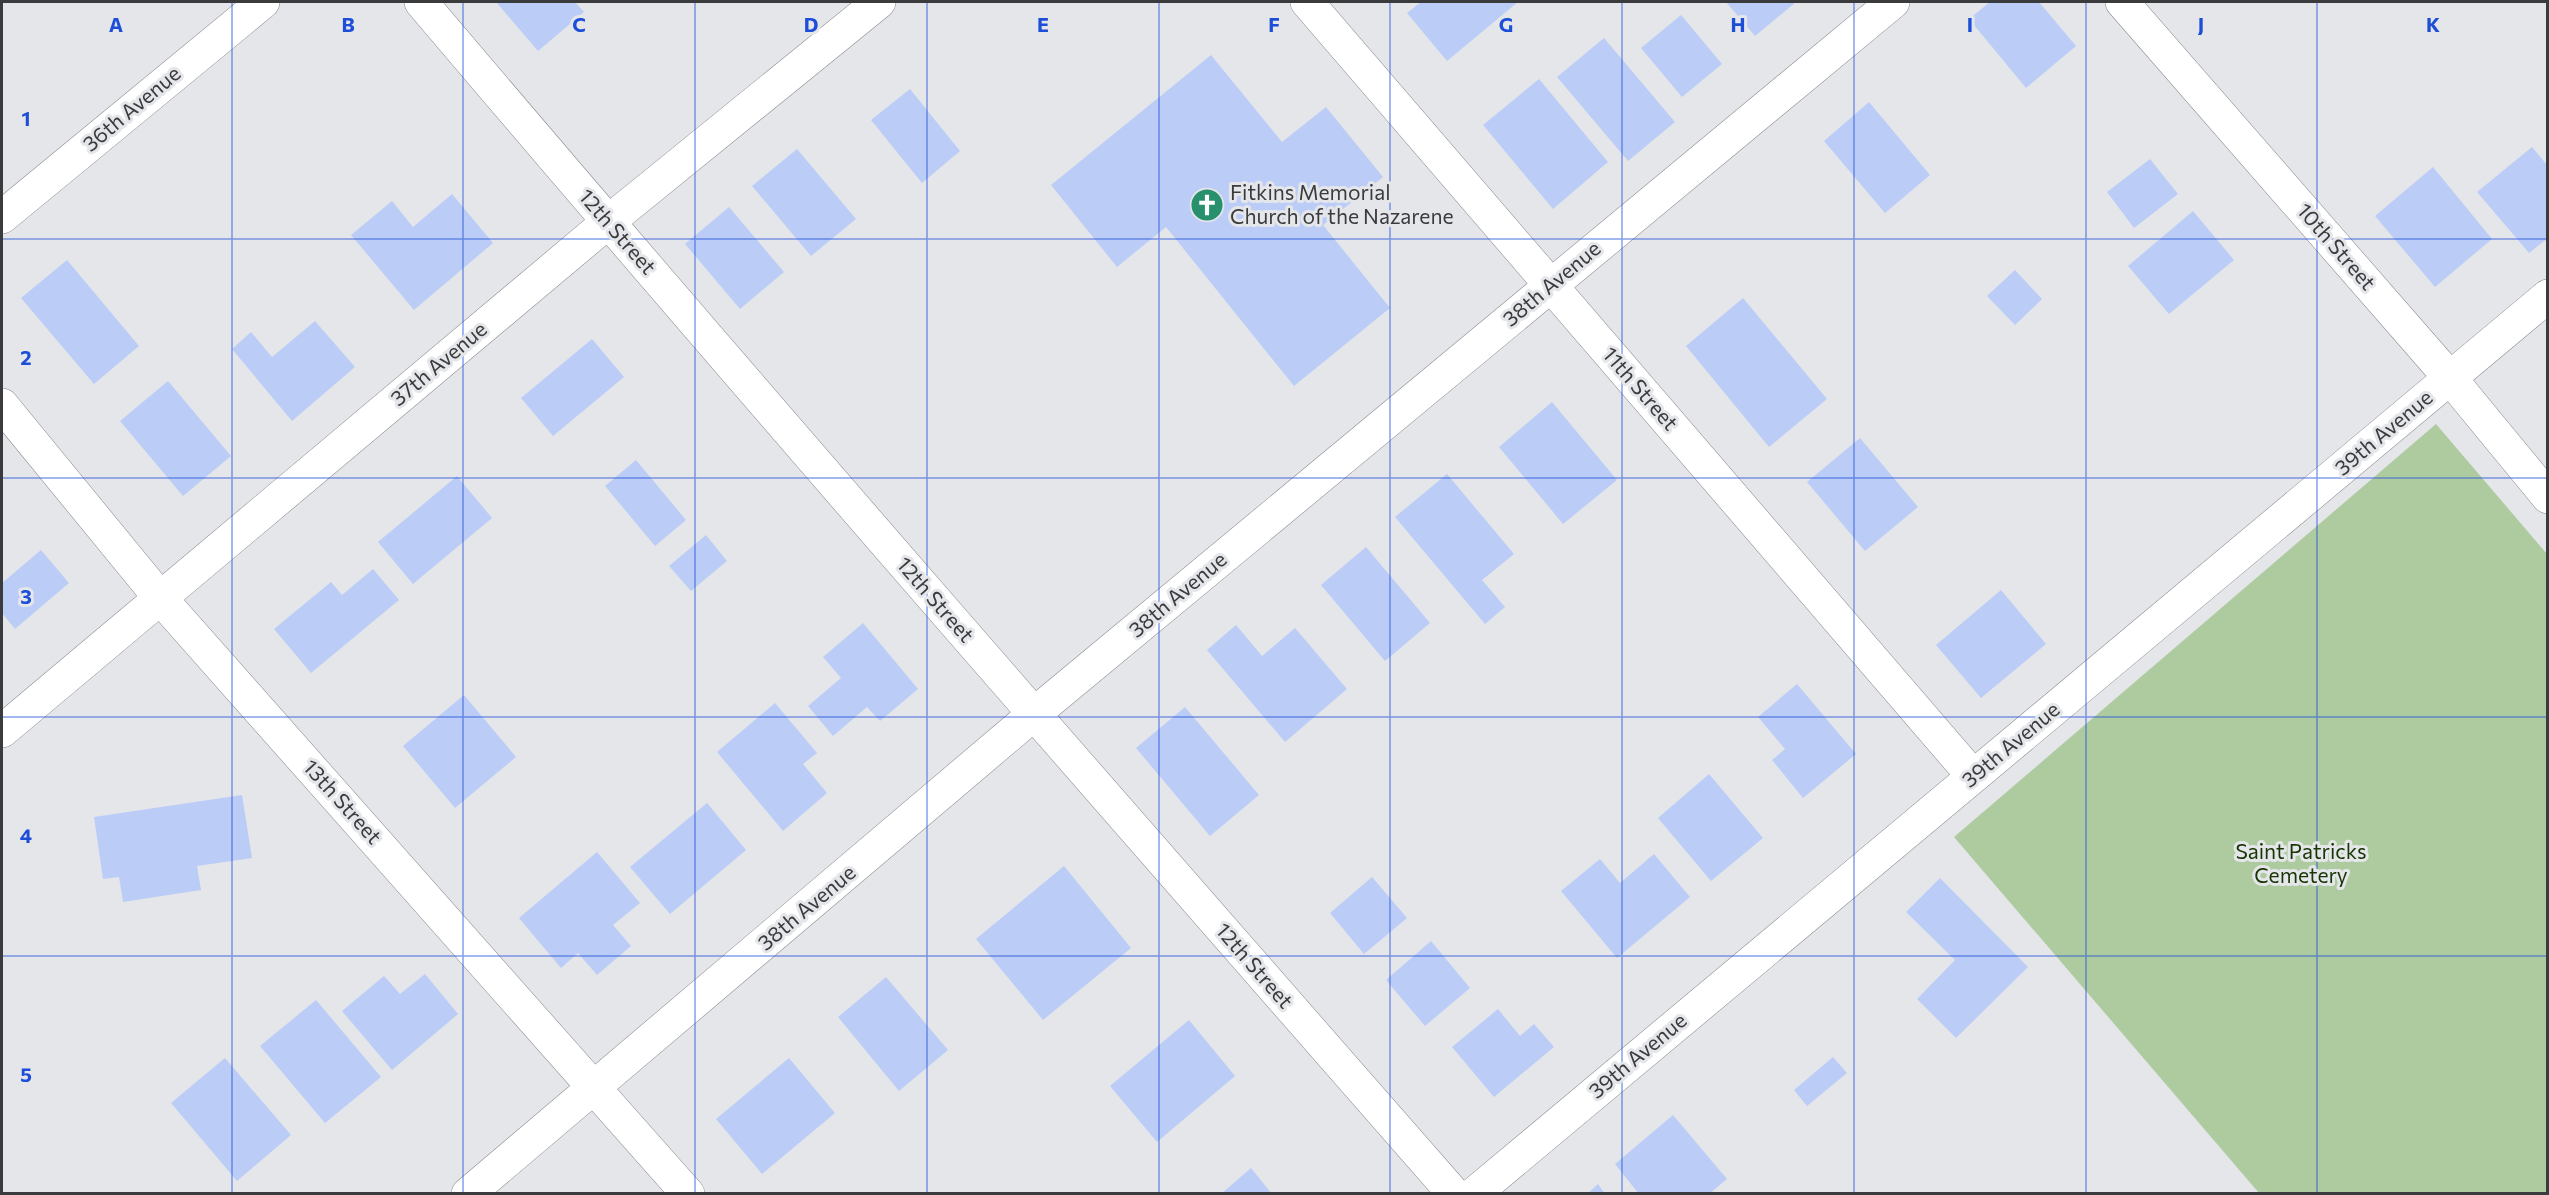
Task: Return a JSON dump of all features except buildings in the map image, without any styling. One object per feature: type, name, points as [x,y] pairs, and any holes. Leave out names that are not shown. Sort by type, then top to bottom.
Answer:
[{"type":"street","name":"36th Avenue","points":[[2,217],[263,2]]},
{"type":"street","name":"12th Street","points":[[421,2],[608,222],[1034,714],[1454,1194]]},
{"type":"street","name":"37th Avenue","points":[[2,731],[608,222],[879,2]]},
{"type":"street","name":"11th Street","points":[[1307,2],[1973,776]]},
{"type":"street","name":"38th Avenue","points":[[468,1194],[1034,714],[1893,2]]},
{"type":"street","name":"10th Street","points":[[2122,2],[2450,378],[2547,496]]},
{"type":"street","name":"39th Avenue","points":[[1474,1194],[2547,296]]},
{"type":"street","name":"13th Street","points":[[2,405],[161,599],[596,1087],[688,1194]]},
{"type":"green space","name":"Saint Patricks Cemetery","points":[[2436,424],[2547,554],[2547,1193],[2259,1193],[1954,837]]},
{"type":"place","name":"Fitkins Memorial Church of the Nazarene","points":[[1207,205]]}]
